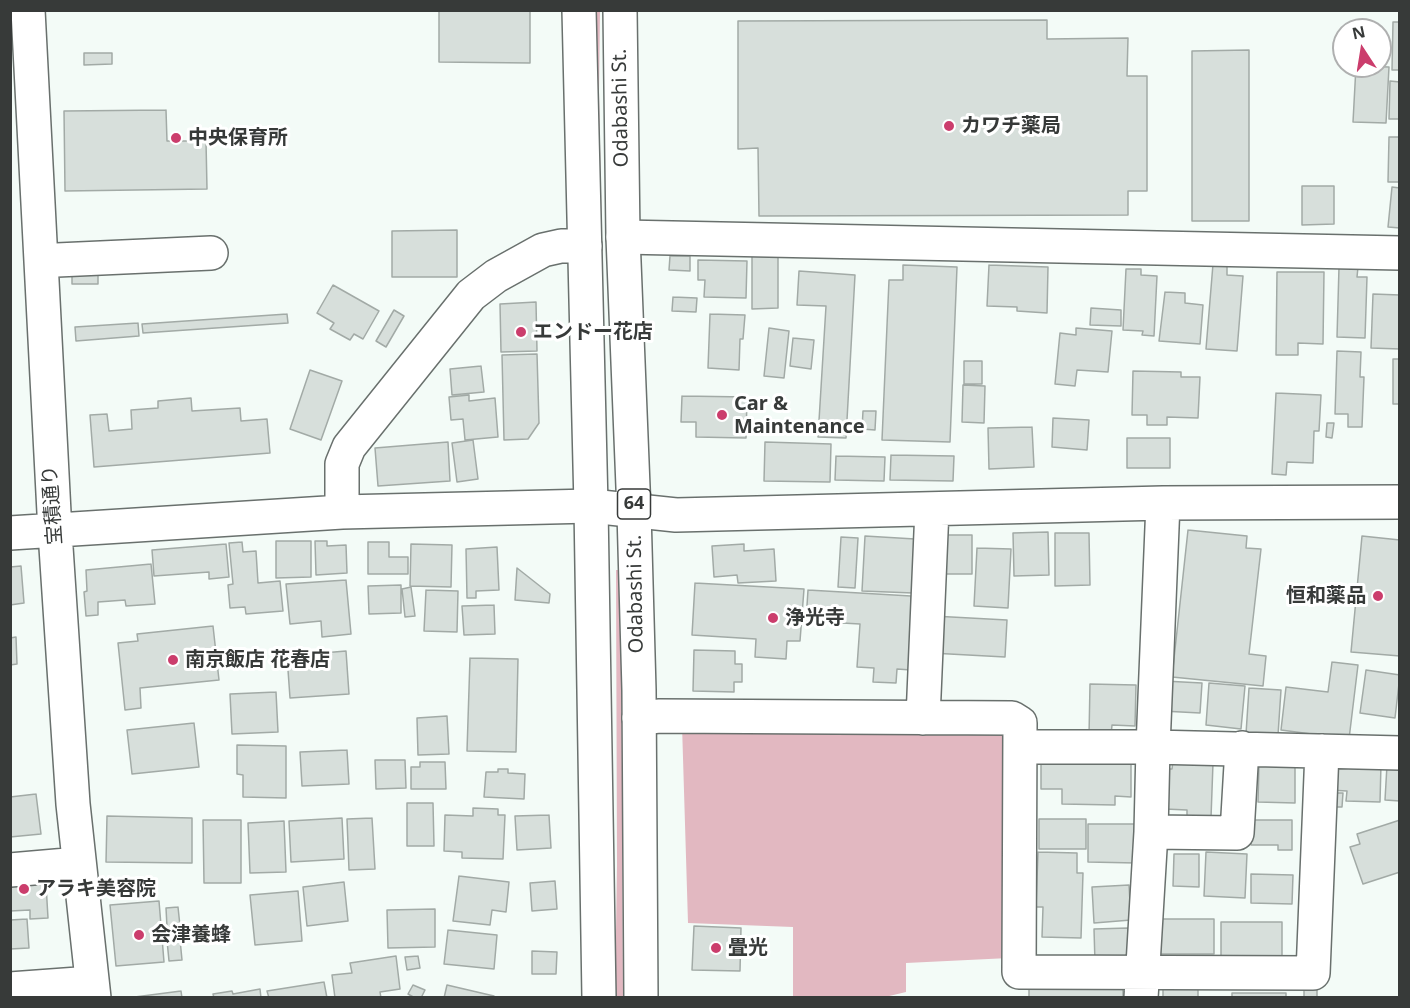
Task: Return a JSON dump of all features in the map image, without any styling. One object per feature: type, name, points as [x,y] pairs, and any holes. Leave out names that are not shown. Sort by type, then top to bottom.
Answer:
[{"type":"street","name":"宝積通り","points":[[28,10],[55,532],[73,804],[93,990]]},
{"type":"street","name":"Odabashi St.","points":[[579,10],[591,506],[599,998]]},
{"type":"street","name":"Odabashi St.","points":[[620,10],[623,237],[634,512],[639,718],[641,998]]},
{"type":"street","points":[[623,237],[1400,253]]},
{"type":"street","points":[[342,512],[342,464],[349,447],[471,295],[496,276],[543,250],[561,246],[585,246]]},
{"type":"street","points":[[57,260],[212,253]]},
{"type":"street","points":[[10,533],[55,532],[342,512],[591,506],[676,515],[1163,503],[1400,502]]},
{"type":"street","points":[[1142,985],[1151,832],[1163,503]]},
{"type":"street","points":[[923,718],[932,508]]},
{"type":"street","points":[[639,718],[1012,718],[1020,723],[1019,972],[1142,985],[1313,973],[1322,751]]},
{"type":"street","points":[[1020,747],[1242,748],[1400,753]]},
{"type":"street","points":[[1151,832],[1237,833],[1242,748]]},
{"type":"street","points":[[10,870],[79,864]]},
{"type":"street","points":[[10,989],[93,990]]},
{"type":"shaded area","points":[[592,11],[600,11],[599,91],[606,448]]},
{"type":"shaded area","points":[[616,570],[621,570],[623,997],[615,998],[617,865]]},
{"type":"shaded area","points":[[682,725],[1011,729],[1009,958],[906,963],[906,992],[885,997],[793,997],[793,927],[688,923]]},
{"type":"building","points":[[439,10],[530,10],[530,63],[439,62]]},
{"type":"building","points":[[1047,20],[1047,39],[1128,38],[1127,76],[1147,76],[1147,191],[1128,191],[1128,215],[759,216],[758,148],[738,149],[738,21]]},
{"type":"building","points":[[1393,22],[1400,22],[1400,70],[1392,70]]},
{"type":"building","points":[[1249,50],[1249,221],[1192,221],[1192,51]]},
{"type":"building","points":[[84,53],[112,53],[112,64],[84,65]]},
{"type":"building","points":[[1355,78],[1388,78],[1386,123],[1353,122]]},
{"type":"building","points":[[1390,81],[1400,82],[1400,119],[1389,119]]},
{"type":"building","points":[[166,110],[167,141],[206,141],[207,189],[65,191],[64,111]]},
{"type":"building","points":[[1389,137],[1400,137],[1400,182],[1388,182]]},
{"type":"building","points":[[1302,186],[1334,186],[1334,224],[1302,225]]},
{"type":"building","points":[[1392,187],[1400,188],[1400,228],[1388,227]]},
{"type":"building","points":[[457,230],[457,277],[392,277],[392,231]]},
{"type":"building","points":[[752,253],[778,254],[778,308],[752,309]]},
{"type":"building","points":[[670,256],[690,256],[690,271],[669,270]]},
{"type":"building","points":[[698,260],[747,261],[746,298],[704,297],[705,280],[698,280]]},
{"type":"building","points":[[1213,264],[1227,265],[1227,275],[1243,276],[1237,351],[1206,349]]},
{"type":"building","points":[[903,265],[957,267],[950,442],[882,440],[889,280],[903,280]]},
{"type":"building","points":[[989,265],[1048,267],[1047,313],[1017,311],[1017,307],[987,306]]},
{"type":"building","points":[[1339,267],[1358,267],[1357,277],[1367,277],[1365,338],[1337,337]]},
{"type":"building","points":[[1126,269],[1141,269],[1141,275],[1157,276],[1154,336],[1142,335],[1143,331],[1123,330]]},
{"type":"building","points":[[799,271],[855,275],[846,438],[818,437],[826,306],[797,305]]},
{"type":"building","points":[[1277,272],[1324,272],[1323,344],[1298,343],[1298,355],[1276,355]]},
{"type":"building","points":[[98,274],[98,284],[72,284],[72,275]]},
{"type":"building","points":[[333,285],[379,311],[363,339],[354,334],[350,340],[330,329],[334,323],[317,313]]},
{"type":"building","points":[[1165,292],[1185,293],[1185,303],[1203,305],[1200,344],[1159,341]]},
{"type":"building","points":[[1373,294],[1400,295],[1400,349],[1371,348]]},
{"type":"building","points":[[673,297],[697,298],[696,312],[672,311]]},
{"type":"building","points":[[536,302],[537,351],[501,352],[500,304]]},
{"type":"building","points":[[1091,308],[1121,310],[1121,326],[1090,325]]},
{"type":"building","points":[[394,310],[404,316],[386,347],[376,341]]},
{"type":"building","points":[[287,314],[288,323],[143,333],[142,324]]},
{"type":"building","points":[[710,314],[745,315],[743,339],[740,339],[739,370],[708,368]]},
{"type":"building","points":[[138,323],[139,336],[76,341],[75,327]]},
{"type":"building","points":[[769,328],[789,331],[784,378],[764,376]]},
{"type":"building","points":[[1076,328],[1112,331],[1108,372],[1077,370],[1075,386],[1055,384],[1060,333],[1076,335]]},
{"type":"building","points":[[793,338],[814,340],[811,369],[790,366]]},
{"type":"building","points":[[1337,351],[1361,352],[1360,377],[1364,377],[1362,427],[1348,427],[1348,414],[1335,414]]},
{"type":"building","points":[[537,354],[539,423],[528,439],[504,440],[502,355]]},
{"type":"building","points":[[1393,359],[1400,359],[1400,404],[1393,404]]},
{"type":"building","points":[[964,361],[982,361],[982,384],[964,384]]},
{"type":"building","points":[[481,366],[484,392],[452,395],[450,369]]},
{"type":"building","points":[[310,370],[342,381],[321,440],[290,429]]},
{"type":"building","points":[[1133,371],[1181,372],[1181,377],[1200,377],[1198,418],[1167,417],[1167,425],[1147,425],[1147,415],[1132,415]]},
{"type":"building","points":[[963,385],[985,386],[984,423],[962,422]]},
{"type":"building","points":[[1276,393],[1321,395],[1319,431],[1314,431],[1313,463],[1287,462],[1286,475],[1272,474]]},
{"type":"building","points":[[469,395],[469,401],[495,398],[498,437],[465,440],[463,419],[451,420],[449,397]]},
{"type":"building","points":[[682,396],[747,397],[746,438],[696,437],[696,422],[681,422]]},
{"type":"building","points":[[191,398],[192,411],[240,408],[241,421],[267,419],[270,453],[94,467],[90,415],[107,414],[109,431],[132,429],[131,410],[158,408],[158,401]]},
{"type":"building","points":[[863,411],[876,411],[875,430],[862,429]]},
{"type":"building","points":[[1053,418],[1089,420],[1087,450],[1052,447]]},
{"type":"building","points":[[1327,423],[1334,423],[1332,438],[1326,437]]},
{"type":"building","points":[[1032,427],[1034,467],[989,469],[988,428]]},
{"type":"building","points":[[1127,438],[1170,438],[1170,468],[1127,468]]},
{"type":"building","points":[[473,440],[478,479],[457,482],[452,443]]},
{"type":"building","points":[[448,442],[450,481],[378,486],[375,448]]},
{"type":"building","points":[[765,442],[831,444],[830,482],[764,481]]},
{"type":"building","points":[[891,455],[954,456],[953,481],[890,480]]},
{"type":"building","points":[[836,456],[885,457],[884,481],[835,480]]},
{"type":"building","points":[[1188,530],[1247,536],[1246,548],[1261,549],[1249,654],[1266,656],[1263,686],[1172,677]]},
{"type":"building","points":[[1048,532],[1049,575],[1014,576],[1013,533]]},
{"type":"building","points":[[1055,533],[1089,533],[1090,585],[1055,586]]},
{"type":"building","points":[[942,535],[972,535],[972,574],[942,574]]},
{"type":"building","points":[[865,536],[915,539],[913,593],[862,591]]},
{"type":"building","name":"恒和薬品","points":[[1362,536],[1400,540],[1400,656],[1351,652]]},
{"type":"building","points":[[841,537],[858,538],[855,588],[838,587]]},
{"type":"building","points":[[276,541],[311,541],[311,577],[276,578]]},
{"type":"building","points":[[315,541],[327,541],[327,546],[346,545],[347,573],[316,575]]},
{"type":"building","points":[[242,542],[243,552],[256,551],[258,583],[280,581],[283,611],[246,614],[245,607],[230,608],[228,585],[233,584],[229,543]]},
{"type":"building","points":[[368,542],[389,542],[389,557],[408,557],[408,574],[368,574]]},
{"type":"building","points":[[226,544],[229,577],[209,579],[209,572],[154,576],[152,550]]},
{"type":"building","points":[[411,544],[452,545],[451,587],[410,586]]},
{"type":"building","points":[[744,544],[744,551],[774,549],[776,581],[738,583],[737,575],[714,577],[712,546]]},
{"type":"building","points":[[497,547],[499,590],[476,591],[476,598],[467,598],[466,549]]},
{"type":"building","points":[[977,548],[1011,549],[1008,608],[974,606]]},
{"type":"building","points":[[151,564],[155,604],[126,606],[125,600],[98,602],[98,615],[86,616],[84,592],[87,591],[86,570]]},
{"type":"building","points":[[21,566],[24,603],[10,605],[10,567]]},
{"type":"building","points":[[517,568],[550,594],[549,603],[515,600]]},
{"type":"building","points":[[346,580],[351,634],[322,637],[321,621],[290,624],[286,584]]},
{"type":"building","points":[[695,583],[804,589],[800,641],[787,641],[786,659],[755,657],[756,639],[692,635]]},
{"type":"building","points":[[401,585],[401,613],[369,614],[368,586]]},
{"type":"building","points":[[411,587],[415,616],[405,617],[402,589]]},
{"type":"building","points":[[426,590],[458,591],[457,632],[424,631]]},
{"type":"building","points":[[808,590],[911,596],[911,603],[915,604],[911,670],[897,669],[896,683],[873,682],[874,668],[857,667],[860,624],[806,621]]},
{"type":"building","points":[[494,605],[495,634],[464,635],[462,606]]},
{"type":"building","points":[[933,616],[1007,620],[1005,657],[931,653]]},
{"type":"building","points":[[213,626],[219,680],[140,688],[141,708],[125,710],[118,643],[138,641],[137,634]]},
{"type":"building","points":[[16,637],[17,664],[10,665],[10,638]]},
{"type":"building","points":[[694,650],[735,651],[735,664],[742,664],[742,682],[734,682],[734,692],[693,691]]},
{"type":"building","points":[[346,651],[349,694],[290,698],[287,656]]},
{"type":"building","points":[[470,658],[518,659],[516,752],[467,751]]},
{"type":"building","points":[[1332,662],[1358,665],[1349,739],[1281,730],[1286,687],[1328,692]]},
{"type":"building","points":[[1366,670],[1400,675],[1395,718],[1360,713]]},
{"type":"building","points":[[1164,681],[1202,683],[1200,713],[1162,711]]},
{"type":"building","points":[[1209,683],[1245,686],[1241,729],[1206,725]]},
{"type":"building","points":[[1090,684],[1136,685],[1135,726],[1112,725],[1111,736],[1089,736]]},
{"type":"building","points":[[1249,688],[1281,690],[1278,735],[1246,734]]},
{"type":"building","points":[[276,692],[278,732],[232,734],[230,694]]},
{"type":"building","points":[[447,716],[449,754],[418,755],[417,718]]},
{"type":"building","points":[[194,723],[199,767],[132,774],[127,730]]},
{"type":"building","points":[[237,745],[286,746],[286,798],[243,797],[243,775],[237,774]]},
{"type":"building","points":[[347,750],[349,784],[302,786],[300,752]]},
{"type":"building","points":[[1041,759],[1131,761],[1131,797],[1115,796],[1115,805],[1062,804],[1062,789],[1041,789]]},
{"type":"building","points":[[375,760],[405,760],[406,788],[376,789]]},
{"type":"building","points":[[1173,761],[1213,763],[1211,818],[1187,816],[1187,810],[1165,809],[1168,769],[1172,769]]},
{"type":"building","points":[[420,762],[445,762],[446,789],[411,789],[411,767],[420,767]]},
{"type":"building","points":[[1259,763],[1295,763],[1295,803],[1258,802]]},
{"type":"building","points":[[1330,763],[1381,764],[1380,802],[1346,801],[1347,791],[1329,790]]},
{"type":"building","points":[[1387,765],[1400,766],[1400,801],[1385,800]]},
{"type":"building","points":[[498,769],[508,769],[508,773],[525,774],[524,799],[484,797],[486,772],[498,772]]},
{"type":"building","points":[[1328,793],[1343,793],[1342,807],[1328,807]]},
{"type":"building","points":[[36,794],[41,834],[10,837],[10,797]]},
{"type":"building","points":[[407,803],[433,803],[434,846],[407,846]]},
{"type":"building","points":[[473,808],[498,809],[498,815],[505,815],[503,859],[462,858],[462,852],[444,851],[445,815],[473,816]]},
{"type":"building","points":[[549,815],[551,848],[517,850],[515,816]]},
{"type":"building","points":[[107,816],[192,818],[192,863],[106,862]]},
{"type":"building","points":[[342,818],[344,859],[291,862],[289,821]]},
{"type":"building","points":[[372,818],[375,869],[349,870],[347,819]]},
{"type":"building","points":[[1039,819],[1086,819],[1086,849],[1039,849]]},
{"type":"building","points":[[203,820],[241,820],[241,883],[204,883]]},
{"type":"building","points":[[1251,820],[1292,820],[1292,850],[1278,850],[1278,845],[1251,845]]},
{"type":"building","points":[[1400,820],[1400,872],[1363,884],[1350,847],[1360,844],[1357,834]]},
{"type":"building","points":[[284,821],[286,872],[250,873],[248,823]]},
{"type":"building","points":[[1088,824],[1137,824],[1136,863],[1088,862]]},
{"type":"building","points":[[1038,852],[1077,853],[1077,873],[1083,873],[1081,938],[1042,937],[1043,907],[1036,907]]},
{"type":"building","points":[[1206,852],[1247,854],[1245,898],[1204,896]]},
{"type":"building","points":[[1174,854],[1199,854],[1199,887],[1173,886]]},
{"type":"building","points":[[1251,874],[1293,875],[1292,904],[1251,903]]},
{"type":"building","points":[[459,876],[509,882],[506,912],[492,910],[490,925],[453,921]]},
{"type":"building","points":[[555,881],[557,909],[532,911],[530,883]]},
{"type":"building","points":[[344,882],[348,921],[307,926],[303,887]]},
{"type":"building","points":[[46,884],[48,918],[30,919],[30,910],[10,911],[10,886]]},
{"type":"building","points":[[1129,885],[1131,920],[1094,923],[1092,887]]},
{"type":"building","points":[[298,891],[302,941],[255,945],[250,895]]},
{"type":"building","points":[[159,901],[164,962],[116,966],[110,905]]},
{"type":"building","points":[[178,907],[180,926],[167,927],[166,908]]},
{"type":"building","points":[[435,909],[435,947],[388,948],[387,910]]},
{"type":"building","points":[[27,919],[29,948],[10,949],[10,920]]},
{"type":"building","points":[[1160,919],[1214,919],[1214,954],[1160,954]]},
{"type":"building","points":[[1221,922],[1282,922],[1282,960],[1221,960]]},
{"type":"building","points":[[694,926],[741,928],[740,971],[692,970]]},
{"type":"building","points":[[1128,928],[1129,962],[1095,963],[1094,929]]},
{"type":"building","points":[[179,929],[182,960],[169,961],[166,930]]},
{"type":"building","points":[[448,930],[497,935],[494,969],[444,964]]},
{"type":"building","points":[[532,951],[557,952],[556,974],[532,974]]},
{"type":"building","points":[[396,956],[400,989],[380,992],[381,998],[335,998],[332,975],[352,973],[350,963]]},
{"type":"building","points":[[418,956],[420,968],[407,970],[405,957]]},
{"type":"building","points":[[1029,981],[1123,982],[1123,998],[1029,998]]},
{"type":"building","points":[[324,982],[327,998],[269,998],[267,991]]},
{"type":"building","points":[[1198,982],[1198,998],[1163,998],[1163,983]]},
{"type":"building","points":[[1304,982],[1317,982],[1317,998],[1304,998]]},
{"type":"building","points":[[413,985],[425,990],[421,998],[408,994]]},
{"type":"building","points":[[447,985],[494,996],[494,998],[444,998]]},
{"type":"building","points":[[260,989],[261,998],[214,998],[213,994],[232,991],[233,994]]},
{"type":"building","points":[[181,991],[182,998],[127,998]]},
{"type":"building","points":[[1232,993],[1286,993],[1286,998],[1232,998]]},
{"type":"place","name":"カワチ薬局","points":[[949,126]]},
{"type":"place","name":"中央保育所","points":[[176,138]]},
{"type":"place","name":"エンドー花店","points":[[521,332]]},
{"type":"place","name":"Car & Maintenance","points":[[722,415]]},
{"type":"place","name":"恒和薬品","points":[[1378,596]]},
{"type":"place","name":"浄光寺","points":[[773,618]]},
{"type":"place","name":"南京飯店 花春店","points":[[173,660]]},
{"type":"place","name":"アラキ美容院","points":[[24,889]]},
{"type":"place","name":"会津養蜂","points":[[139,935]]},
{"type":"place","name":"畳光","points":[[716,948]]}]
